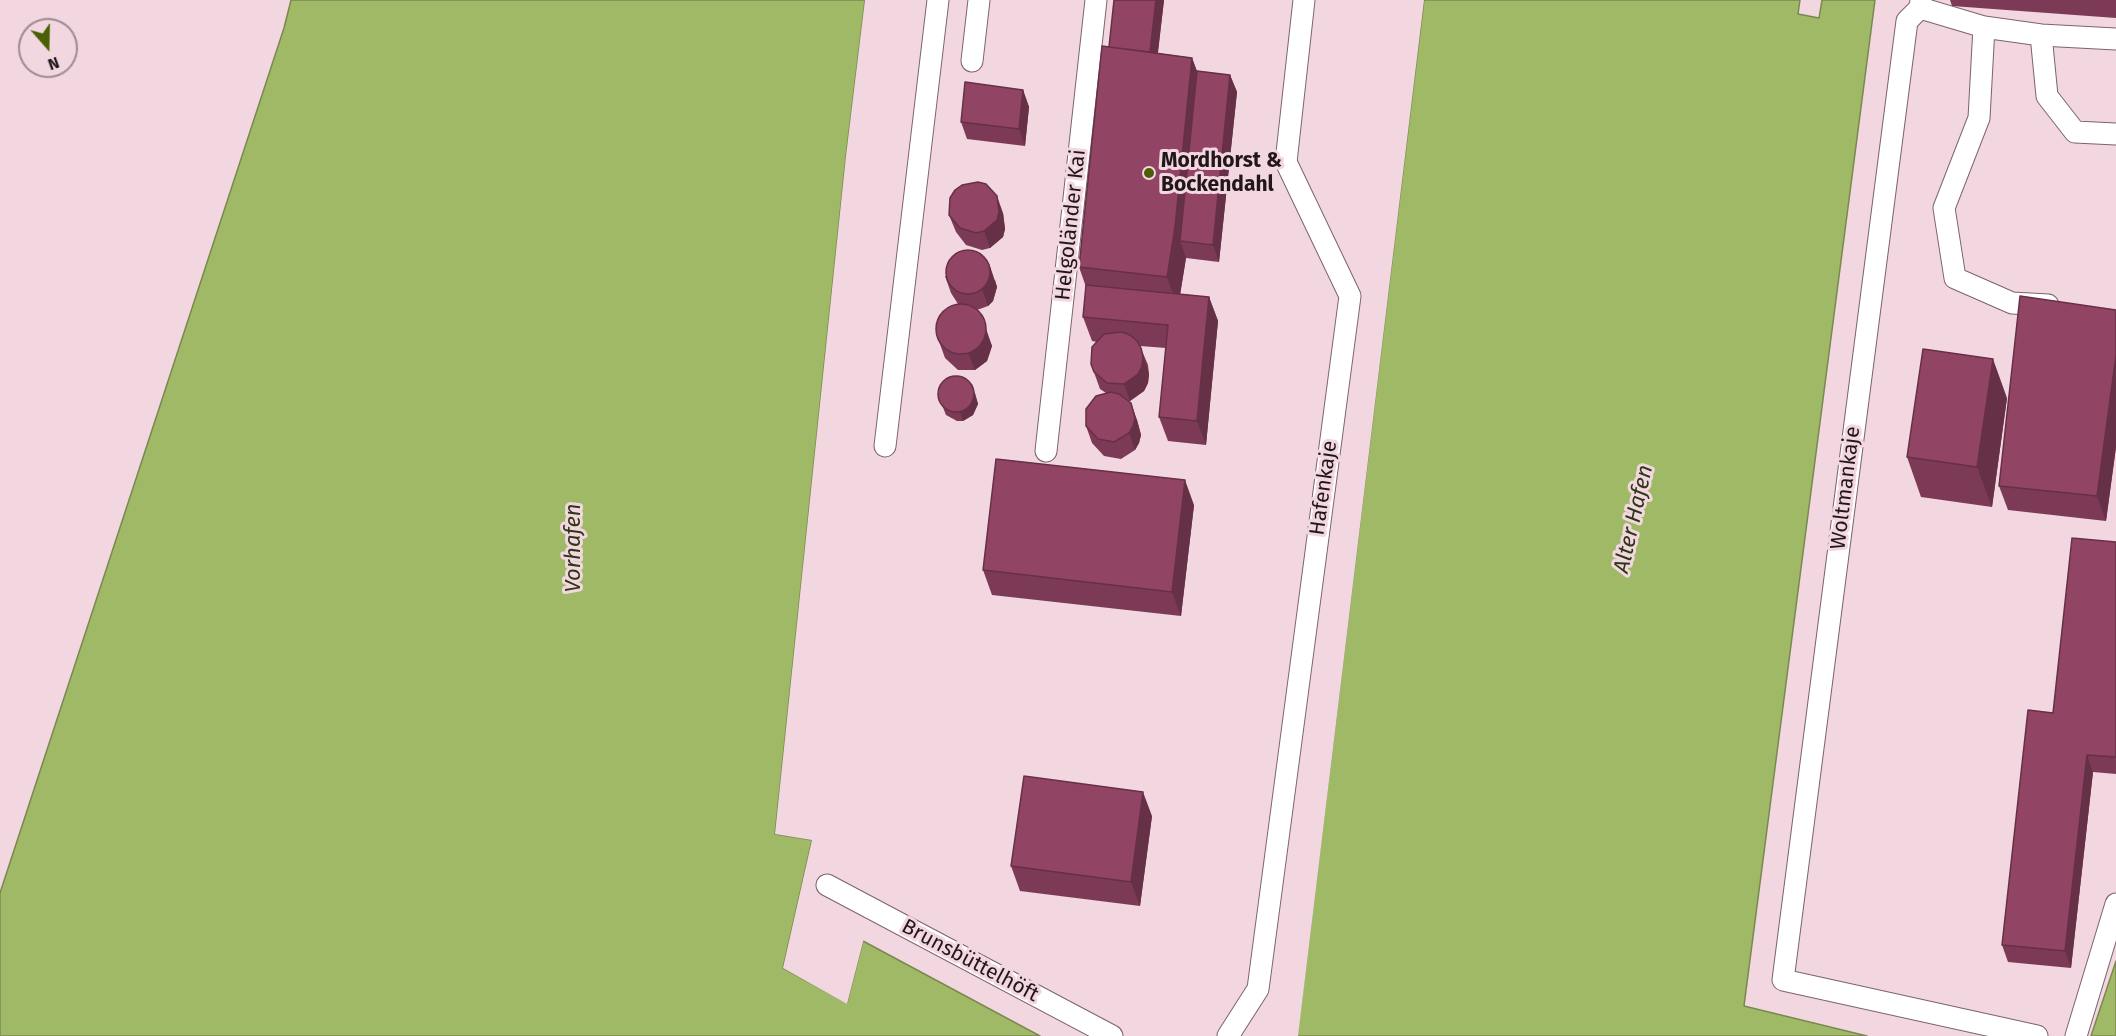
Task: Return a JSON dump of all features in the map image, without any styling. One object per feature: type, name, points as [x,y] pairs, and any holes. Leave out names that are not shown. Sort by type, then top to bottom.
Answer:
[{"type":"lane","points":[[885,446],[938,0]]},
{"type":"lane","points":[[972,61],[979,0]]},
{"type":"lane","name":"Helgoländer Kai","points":[[1046,451],[1096,0]]},
{"type":"lane","name":"Hafenkaje","points":[[1228,1036],[1258,989],[1350,296],[1286,162],[1304,0]]},
{"type":"lane","points":[[1920,4],[1984,27],[2041,35],[2116,39]]},
{"type":"lane","name":"Woltmankaje","points":[[1920,4],[1906,21],[1783,980],[2037,1036]]},
{"type":"lane","points":[[1984,27],[1979,118],[1944,208],[1955,278],[2012,303],[2070,307]]},
{"type":"lane","points":[[2041,35],[2047,96],[2075,132],[2116,134]]},
{"type":"lane","name":"Brunsbüttelhöft","points":[[827,885],[1112,1036]]},
{"type":"lane","points":[[2076,1036],[2116,904]]},
{"type":"water","name":"Vorhafen","points":[[291,0],[865,0],[846,156],[775,834],[812,840],[783,968],[847,1003],[863,941],[1040,1036],[0,1036],[0,893],[284,28]]},
{"type":"water","name":"Alter Hafen","points":[[1424,0],[1800,0],[1798,14],[1819,18],[1822,0],[1875,0],[1744,1006],[1867,1036],[1297,1036]]},
{"type":"water","points":[[2116,961],[2116,1036],[2091,1036]]},
{"type":"pier","points":[[865,0],[868,0],[849,156],[778,832],[813,837],[815,840],[786,967],[845,999],[860,940],[864,938],[847,1004],[783,968],[812,840],[775,834],[846,156]]},
{"type":"pier","points":[[1421,0],[1424,0],[1298,1036],[1294,1036]]},
{"type":"building","points":[[1114,0],[1156,0],[1150,52],[1109,47]]},
{"type":"building","name":"Mordhorst & Bockendahl","points":[[1102,46],[1192,58],[1175,227],[1167,277],[1079,267]]},
{"type":"building","points":[[1197,71],[1230,75],[1213,245],[1180,241]]},
{"type":"building","points":[[965,82],[1023,90],[1019,129],[961,122]]},
{"type":"building","points":[[978,182],[986,184],[997,196],[999,212],[997,220],[984,231],[976,233],[960,228],[949,215],[950,198],[955,190],[962,185]]},
{"type":"building","points":[[968,250],[977,251],[984,256],[989,263],[989,281],[984,288],[977,293],[968,294],[959,293],[952,288],[947,281],[946,272],[947,263],[952,256],[959,251]]},
{"type":"building","points":[[1086,285],[1209,297],[1197,421],[1159,417],[1168,325],[1083,317]]},
{"type":"building","points":[[2020,296],[2116,310],[2116,355],[2097,496],[1999,486]]},
{"type":"building","points":[[961,304],[970,306],[981,315],[986,329],[984,338],[975,349],[961,354],[952,352],[941,343],[936,329],[938,320],[947,309]]},
{"type":"building","points":[[1122,332],[1137,341],[1143,357],[1142,366],[1138,374],[1124,384],[1107,383],[1094,372],[1091,364],[1092,347],[1104,334]]},
{"type":"building","points":[[1923,349],[1993,359],[1977,467],[1907,457]]},
{"type":"building","points":[[956,376],[969,381],[974,394],[969,407],[956,412],[943,407],[938,394],[943,381]]},
{"type":"building","points":[[1111,392],[1119,394],[1131,403],[1135,418],[1129,433],[1114,442],[1098,439],[1086,426],[1086,409],[1096,396]]},
{"type":"building","points":[[996,459],[1185,480],[1172,592],[983,570]]},
{"type":"building","points":[[2072,538],[2116,542],[2116,757],[2087,755],[2065,951],[2002,945],[2028,710],[2053,713]]},
{"type":"building","points":[[1024,776],[1143,792],[1131,882],[1011,866]]},
{"type":"place","name":"Mordhorst & Bockendahl","points":[[1149,173]]}]
